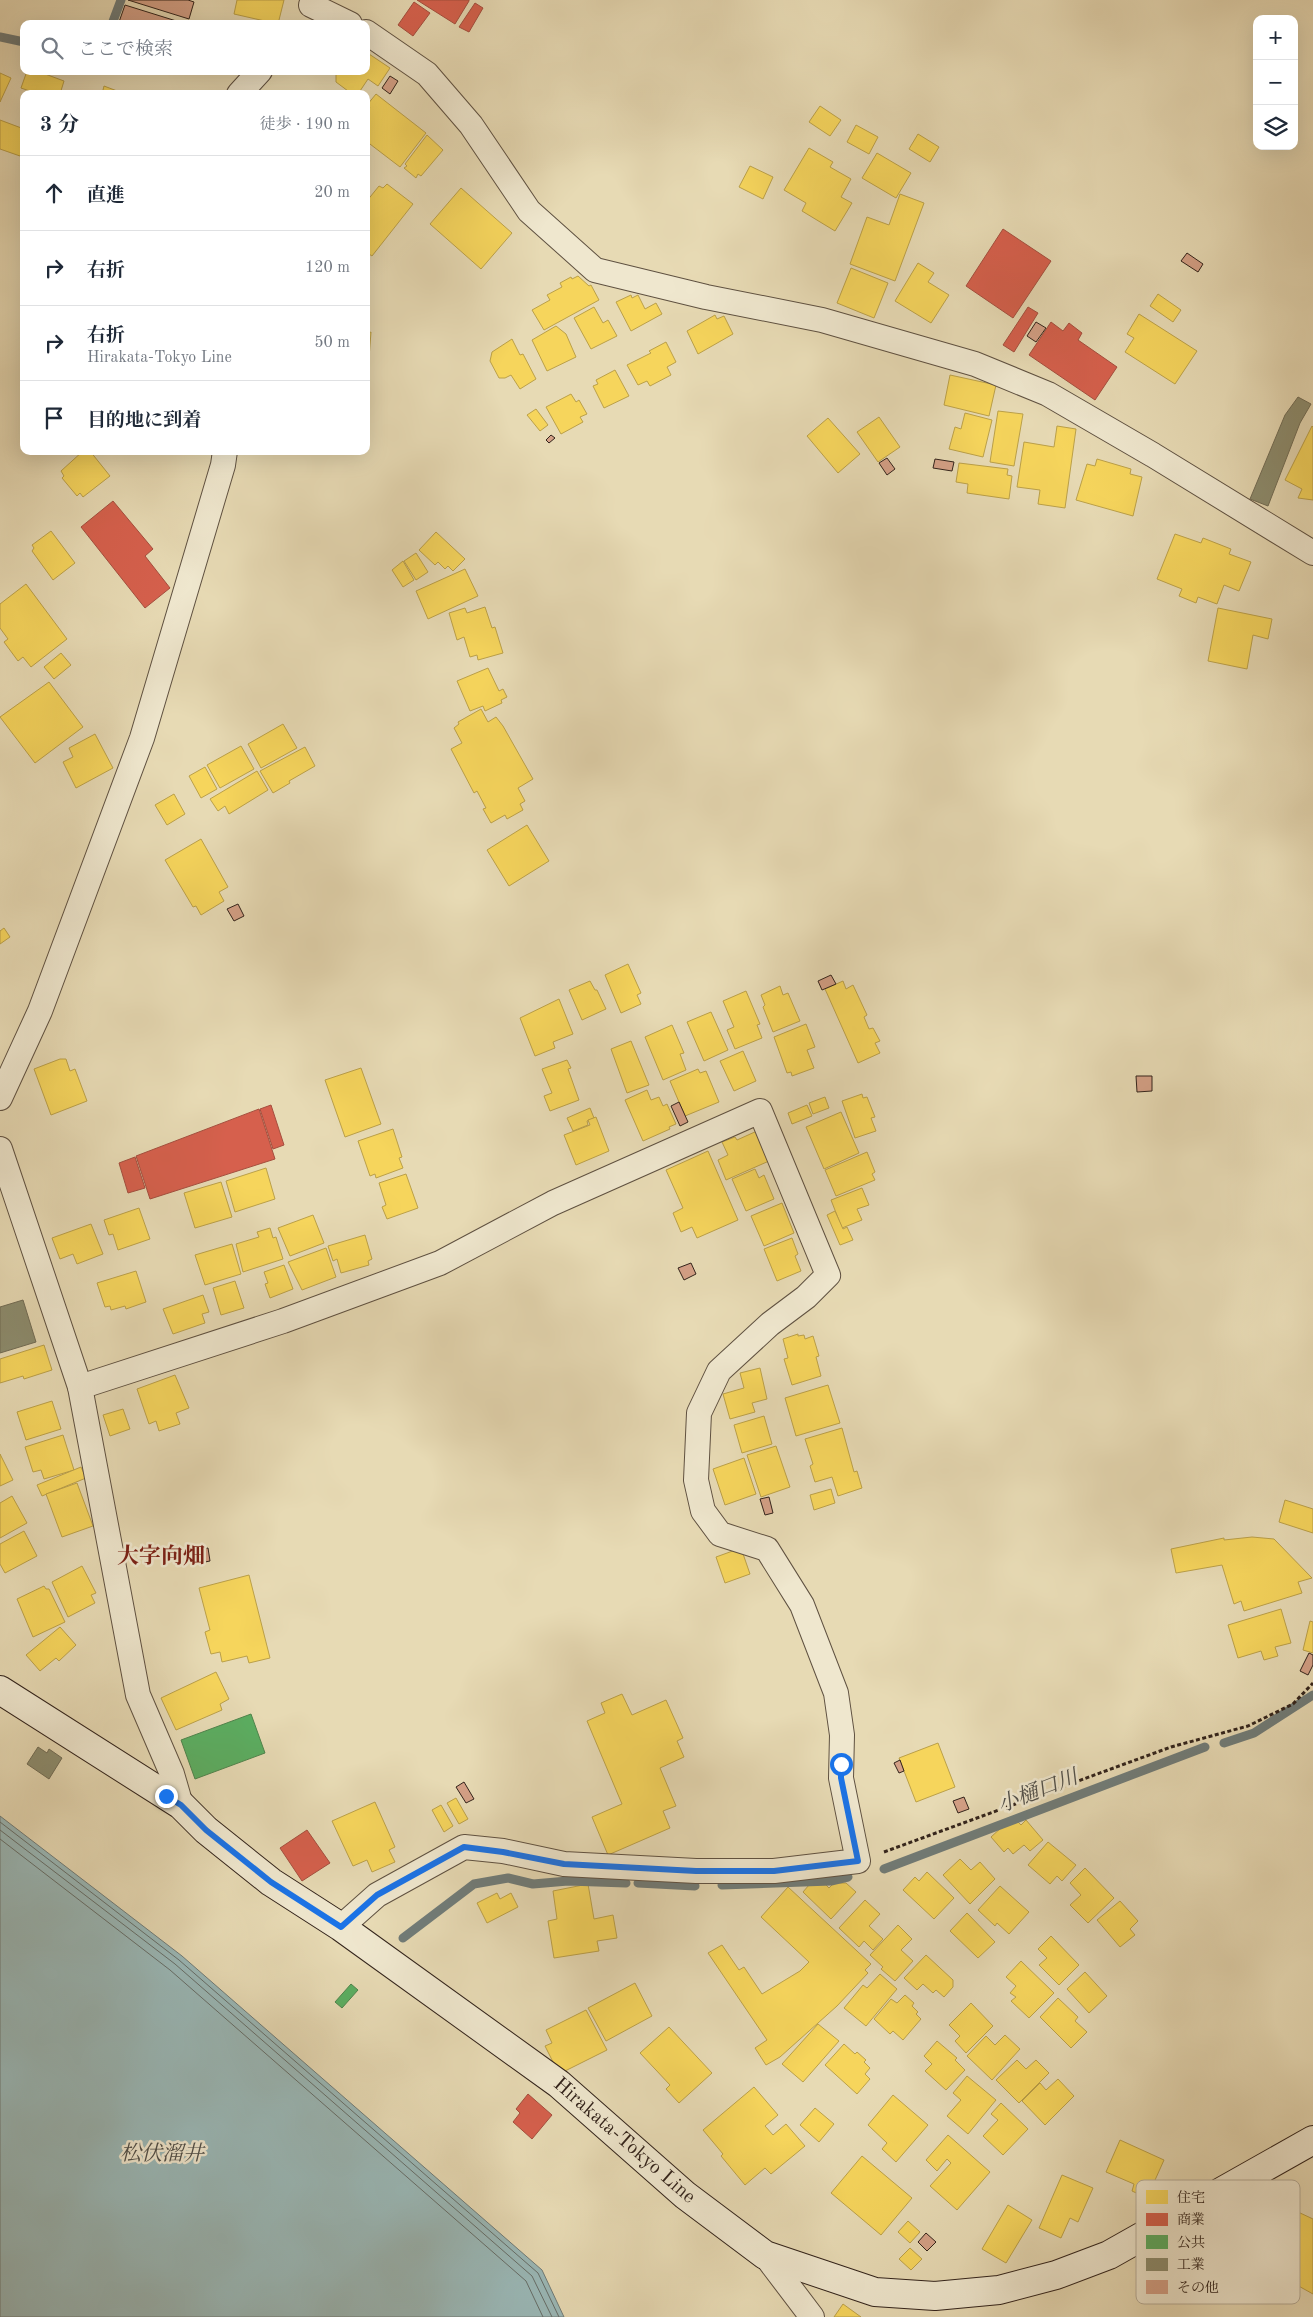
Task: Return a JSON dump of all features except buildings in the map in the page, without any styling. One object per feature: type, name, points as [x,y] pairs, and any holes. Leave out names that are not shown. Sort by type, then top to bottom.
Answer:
[{"type":"main road","name":"Hirakata-Tokyo Line","points":[[0,1690],[181,1805],[206,1830],[271,1882],[341,1927],[559,2084],[685,2196],[765,2255],[875,2292],[935,2296],[999,2290],[1056,2275],[1109,2256],[1136,2241]]},
{"type":"main road","name":"Hirakata-Tokyo Line","points":[[1243,2180],[1313,2140]]},
{"type":"street","points":[[309,9],[339,20]]},
{"type":"street","points":[[370,35],[427,74],[471,125],[529,211],[595,270],[706,297],[822,320],[975,364],[1048,394],[1154,455],[1313,553]]},
{"type":"street","points":[[243,90],[256,75]]},
{"type":"street","points":[[0,1098],[40,1011],[142,738],[224,455]]},
{"type":"street","points":[[80,1388],[283,1321],[440,1263],[552,1203],[760,1111],[828,1275],[806,1298],[770,1324],[719,1371],[699,1413],[696,1480],[703,1511],[720,1534],[767,1549],[802,1605],[836,1692],[842,1735],[841,1778],[858,1861],[774,1871],[696,1871],[564,1864],[503,1852],[464,1847],[377,1895],[341,1927]]},
{"type":"street","points":[[0,1149],[80,1388],[138,1694],[172,1774],[181,1805]]},
{"type":"street","points":[[765,2255],[812,2317]]},
{"type":"path","points":[[858,1861],[978,1819],[1171,1747],[1248,1726],[1293,1704],[1313,1683]]},
{"type":"water","name":"松伏溜井","points":[[0,1816],[182,1956],[542,2270],[564,2317],[0,2317]]},
{"type":"waterway","points":[[114,20],[121,0]]},
{"type":"waterway","points":[[0,37],[20,41]]},
{"type":"waterway","name":"小樋口川","points":[[1224,1743],[1254,1733],[1313,1695]]},
{"type":"waterway","name":"小樋口川","points":[[884,1869],[1205,1747]]},
{"type":"waterway","name":"小樋口川","points":[[722,1885],[831,1881],[848,1877]]},
{"type":"waterway","name":"小樋口川","points":[[403,1938],[474,1884],[508,1878],[533,1884],[568,1881],[626,1883]]},
{"type":"waterway","name":"小樋口川","points":[[638,1883],[695,1886]]},
{"type":"district","name":"大字向畑","points":[[161,1557]]},
{"type":"route","points":[[166,1796],[181,1805],[206,1830],[271,1882],[341,1927],[377,1895],[464,1847],[503,1852],[564,1864],[696,1871],[774,1871],[858,1861],[841,1778],[841,1764]]}]
